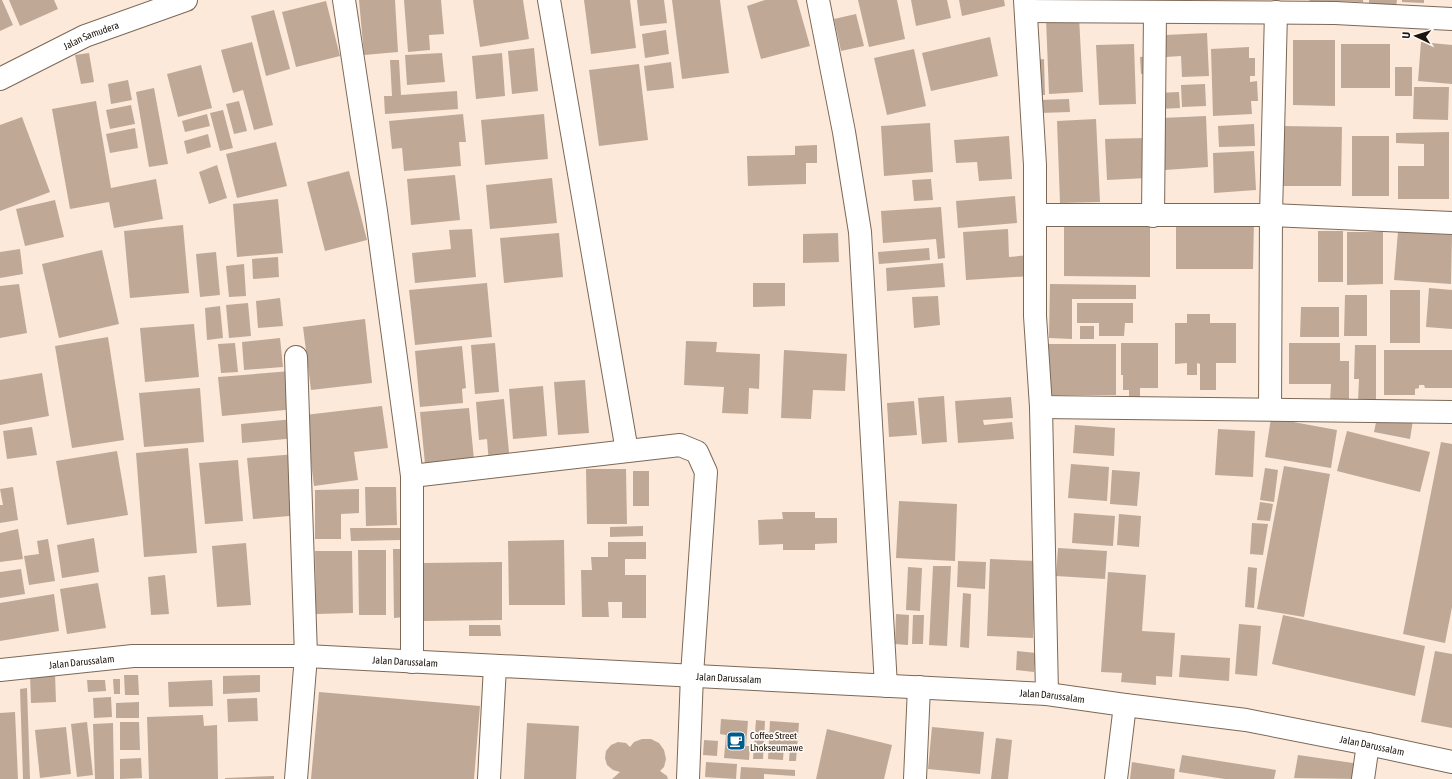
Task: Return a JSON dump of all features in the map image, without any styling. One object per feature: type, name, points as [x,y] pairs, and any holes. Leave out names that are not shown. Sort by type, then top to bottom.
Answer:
[{"type":"street","name":"Jalan Samudera","points":[[0,78],[85,36],[186,0]]},
{"type":"street","points":[[344,0],[376,211],[412,476],[412,662]]},
{"type":"street","points":[[549,0],[628,451]]},
{"type":"street","points":[[818,0],[844,132],[860,232],[886,686]]},
{"type":"street","points":[[1047,694],[1040,406],[1035,316],[1035,164],[1025,6],[1155,12],[1335,13],[1452,19]]},
{"type":"street","points":[[1153,216],[1155,12]]},
{"type":"street","points":[[1270,409],[1271,215],[1276,12]]},
{"type":"street","points":[[1035,215],[1271,215],[1452,223]]},
{"type":"street","points":[[296,357],[306,656],[296,779]]},
{"type":"street","points":[[1040,406],[1452,412]]},
{"type":"street","points":[[412,476],[680,445],[697,452],[706,472],[692,675],[688,779]]},
{"type":"street","name":"Jalan Darussalam","points":[[0,670],[133,656],[306,656],[1047,694],[1246,720],[1452,762]]},
{"type":"street","points":[[489,779],[495,666]]},
{"type":"street","points":[[915,779],[918,687]]},
{"type":"street","points":[[1116,779],[1125,705]]},
{"type":"street","points":[[1363,779],[1368,744]]},
{"type":"building","points":[[0,0],[2,0],[13,25],[0,31]]},
{"type":"building","points":[[9,0],[54,0],[58,9],[20,26]]},
{"type":"building","points":[[359,0],[395,0],[398,52],[364,55]]},
{"type":"building","points":[[404,0],[441,0],[444,34],[429,35],[430,50],[408,52]]},
{"type":"building","points":[[473,0],[523,0],[529,39],[480,47]]},
{"type":"building","points":[[584,0],[630,0],[636,48],[591,54]]},
{"type":"building","points":[[637,0],[664,0],[667,23],[640,26]]},
{"type":"building","points":[[672,0],[720,0],[729,73],[682,79]]},
{"type":"building","points":[[765,0],[797,0],[810,46],[761,59],[747,6]]},
{"type":"building","points":[[858,0],[897,0],[905,39],[869,47]]},
{"type":"building","points":[[911,0],[947,0],[951,18],[916,26]]},
{"type":"building","points":[[959,0],[1004,0],[1005,6],[962,16]]},
{"type":"building","points":[[1363,0],[1363,2],[1309,1]]},
{"type":"building","points":[[1369,0],[1397,0],[1396,7],[1369,5]]},
{"type":"building","points":[[1402,0],[1424,0],[1424,3],[1402,2]]},
{"type":"building","points":[[326,1],[340,56],[296,67],[282,12]]},
{"type":"building","points":[[274,10],[290,69],[266,76],[251,16]]},
{"type":"building","points":[[856,14],[864,46],[841,51],[834,19]]},
{"type":"building","points":[[1079,17],[1083,92],[1049,94],[1046,19]]},
{"type":"building","points":[[666,30],[669,54],[645,58],[642,34]]},
{"type":"building","points":[[1207,33],[1209,76],[1182,77],[1181,56],[1166,57],[1165,35]]},
{"type":"building","points":[[990,37],[998,76],[931,91],[922,53]]},
{"type":"building","points":[[1293,40],[1335,40],[1335,106],[1293,105]]},
{"type":"building","points":[[252,42],[273,125],[254,130],[243,90],[233,93],[221,50]]},
{"type":"building","points":[[1421,42],[1452,45],[1452,84],[1418,81]]},
{"type":"building","points":[[1134,44],[1136,104],[1099,105],[1096,45]]},
{"type":"building","points":[[1341,44],[1390,44],[1390,88],[1341,88]]},
{"type":"building","points":[[1249,47],[1249,58],[1255,58],[1255,76],[1250,76],[1250,82],[1257,81],[1258,101],[1251,101],[1252,114],[1213,116],[1211,49]]},
{"type":"building","points":[[534,48],[538,91],[512,94],[508,51]]},
{"type":"building","points":[[914,49],[926,106],[887,115],[874,58]]},
{"type":"building","points":[[89,53],[94,82],[81,84],[75,55]]},
{"type":"building","points":[[442,53],[445,82],[407,85],[405,55]]},
{"type":"building","points":[[502,53],[505,96],[476,99],[472,56]]},
{"type":"building","points":[[1149,56],[1150,73],[1141,74],[1140,57]]},
{"type":"building","points":[[1044,59],[1045,95],[1036,95],[1034,60]]},
{"type":"building","points":[[390,60],[399,60],[401,95],[457,91],[458,109],[385,114],[384,96],[392,96]]},
{"type":"building","points":[[671,62],[674,88],[647,91],[644,66]]},
{"type":"building","points":[[639,64],[648,140],[599,146],[589,70]]},
{"type":"building","points":[[201,65],[212,108],[178,117],[167,74]]},
{"type":"building","points":[[1395,67],[1412,67],[1412,96],[1395,96]]},
{"type":"building","points":[[128,80],[132,100],[111,104],[108,84]]},
{"type":"building","points":[[1205,84],[1206,106],[1182,107],[1181,85]]},
{"type":"building","points":[[1414,87],[1449,87],[1448,120],[1413,119]]},
{"type":"building","points":[[154,88],[168,164],[149,167],[136,92]]},
{"type":"building","points":[[1179,92],[1180,108],[1157,109],[1157,93]]},
{"type":"building","points":[[1069,99],[1070,112],[1039,113],[1039,100]]},
{"type":"building","points":[[96,101],[111,188],[156,179],[163,219],[114,228],[109,202],[70,209],[52,109]]},
{"type":"building","points":[[239,101],[247,131],[234,134],[226,104]]},
{"type":"building","points":[[131,105],[135,124],[110,129],[106,110]]},
{"type":"building","points":[[223,110],[233,148],[220,151],[210,113]]},
{"type":"building","points":[[207,114],[210,126],[185,132],[182,121]]},
{"type":"building","points":[[463,114],[466,142],[459,142],[461,166],[404,171],[402,148],[392,149],[389,121]]},
{"type":"building","points":[[544,114],[548,159],[485,165],[481,120]]},
{"type":"building","points":[[1206,116],[1208,167],[1165,170],[1162,118]]},
{"type":"building","points":[[22,117],[50,192],[0,211],[0,125]]},
{"type":"building","points":[[1096,119],[1100,202],[1060,203],[1057,121]]},
{"type":"building","points":[[930,123],[933,172],[884,176],[881,126]]},
{"type":"building","points":[[1254,124],[1255,146],[1219,147],[1218,126]]},
{"type":"building","points":[[1283,126],[1342,127],[1341,186],[1283,186]]},
{"type":"building","points":[[135,128],[138,148],[110,153],[106,134]]},
{"type":"building","points":[[1449,132],[1449,199],[1398,199],[1398,166],[1424,166],[1424,144],[1396,143],[1396,133]]},
{"type":"building","points":[[208,134],[211,147],[187,154],[184,141]]},
{"type":"building","points":[[1009,136],[1012,179],[979,181],[977,162],[956,163],[954,140]]},
{"type":"building","points":[[1352,136],[1389,136],[1389,196],[1352,196]]},
{"type":"building","points":[[1146,138],[1147,178],[1107,180],[1105,139]]},
{"type":"building","points":[[276,142],[287,186],[237,198],[226,154]]},
{"type":"building","points":[[817,145],[817,163],[806,163],[806,184],[748,186],[747,156],[795,155],[795,146]]},
{"type":"building","points":[[1254,151],[1256,190],[1214,193],[1213,153]]},
{"type":"building","points":[[217,165],[227,198],[209,204],[199,172]]},
{"type":"building","points":[[349,171],[367,240],[325,251],[307,182]]},
{"type":"building","points":[[455,175],[460,220],[411,225],[407,179]]},
{"type":"building","points":[[552,178],[557,223],[490,229],[486,185]]},
{"type":"building","points":[[931,179],[933,200],[914,201],[912,180]]},
{"type":"building","points":[[1015,196],[1017,223],[958,228],[956,201]]},
{"type":"building","points":[[278,199],[283,253],[237,257],[233,204]]},
{"type":"building","points":[[55,200],[64,237],[25,246],[16,209]]},
{"type":"building","points":[[941,207],[945,258],[938,259],[936,239],[883,243],[881,211]]},
{"type":"building","points":[[1176,220],[1254,220],[1253,269],[1176,269]]},
{"type":"building","points":[[1064,221],[1150,222],[1150,277],[1064,276]]},
{"type":"building","points":[[183,225],[189,293],[130,298],[124,231]]},
{"type":"building","points":[[472,229],[476,277],[415,283],[412,253],[451,249],[449,230]]},
{"type":"building","points":[[1008,229],[1009,257],[1030,255],[1032,276],[966,280],[963,232]]},
{"type":"building","points":[[1318,231],[1343,231],[1343,282],[1318,282]]},
{"type":"building","points":[[1398,231],[1452,235],[1451,284],[1394,280]]},
{"type":"building","points":[[1347,232],[1383,232],[1383,284],[1347,285]]},
{"type":"building","points":[[559,233],[563,277],[504,283],[500,238]]},
{"type":"building","points":[[838,233],[839,262],[803,263],[803,234]]},
{"type":"building","points":[[929,248],[930,260],[879,264],[878,252]]},
{"type":"building","points":[[20,249],[23,274],[0,278],[0,252]]},
{"type":"building","points":[[102,250],[119,324],[59,338],[42,264]]},
{"type":"building","points":[[216,252],[220,295],[200,297],[196,254]]},
{"type":"building","points":[[278,257],[279,277],[253,279],[252,259]]},
{"type":"building","points":[[943,263],[945,287],[887,291],[886,268]]},
{"type":"building","points":[[244,264],[246,296],[229,297],[226,266]]},
{"type":"building","points":[[487,283],[492,337],[415,345],[409,290]]},
{"type":"building","points":[[753,283],[785,283],[785,306],[753,307]]},
{"type":"building","points":[[19,284],[27,333],[0,338],[0,286]]},
{"type":"building","points":[[1050,284],[1136,285],[1136,299],[1072,299],[1072,339],[1049,338]]},
{"type":"building","points":[[1429,288],[1452,290],[1452,329],[1426,327]]},
{"type":"building","points":[[1390,290],[1420,290],[1420,343],[1390,343]]},
{"type":"building","points":[[1345,295],[1367,295],[1367,336],[1344,336]]},
{"type":"building","points":[[938,296],[940,325],[914,328],[912,297]]},
{"type":"building","points":[[280,298],[283,326],[258,328],[256,301]]},
{"type":"building","points":[[248,303],[251,336],[229,338],[226,305]]},
{"type":"building","points":[[1077,303],[1133,303],[1133,323],[1125,323],[1124,336],[1099,336],[1099,323],[1077,323]]},
{"type":"building","points":[[220,306],[223,338],[207,340],[205,308]]},
{"type":"building","points":[[1301,307],[1339,307],[1339,337],[1300,337]]},
{"type":"building","points":[[1187,314],[1210,314],[1210,323],[1236,323],[1236,363],[1216,363],[1216,390],[1200,390],[1200,364],[1197,363],[1197,375],[1187,375],[1187,363],[1175,364],[1175,323],[1187,323]]},
{"type":"building","points":[[365,319],[372,383],[311,390],[303,327]]},
{"type":"building","points":[[194,324],[199,377],[145,382],[140,328]]},
{"type":"building","points":[[1080,326],[1094,326],[1094,339],[1080,339]]},
{"type":"building","points":[[108,337],[124,440],[72,448],[55,346]]},
{"type":"building","points":[[280,338],[283,367],[244,370],[242,342]]},
{"type":"building","points":[[686,341],[717,342],[716,352],[760,354],[759,389],[749,388],[748,414],[722,413],[724,387],[684,385]]},
{"type":"building","points":[[235,343],[238,372],[221,373],[218,344]]},
{"type":"building","points":[[495,343],[499,392],[475,394],[471,345]]},
{"type":"building","points":[[1121,343],[1158,343],[1158,388],[1140,388],[1140,398],[1129,398],[1129,390],[1123,390],[1123,375],[1121,375]]},
{"type":"building","points":[[1289,343],[1340,343],[1340,361],[1349,361],[1349,402],[1330,402],[1331,384],[1289,384]]},
{"type":"building","points":[[1047,344],[1116,344],[1116,395],[1046,395]]},
{"type":"building","points":[[1355,345],[1376,345],[1376,402],[1358,402],[1359,379],[1354,379]]},
{"type":"building","points":[[462,346],[466,388],[462,389],[463,403],[420,407],[415,351]]},
{"type":"building","points":[[784,350],[847,354],[845,391],[813,390],[811,419],[781,418]]},
{"type":"building","points":[[1384,350],[1452,350],[1452,388],[1425,388],[1424,385],[1419,385],[1419,388],[1415,389],[1415,395],[1384,395]]},
{"type":"building","points":[[291,371],[295,409],[222,416],[218,377]]},
{"type":"building","points":[[42,373],[49,416],[0,425],[0,380]]},
{"type":"building","points":[[585,380],[589,433],[558,435],[554,382]]},
{"type":"building","points":[[543,386],[547,436],[513,439],[509,389]]},
{"type":"building","points":[[200,388],[204,442],[144,447],[139,393]]},
{"type":"building","points":[[944,396],[947,442],[922,444],[918,398]]},
{"type":"building","points":[[1011,397],[1013,418],[983,420],[984,425],[1012,422],[1014,439],[958,443],[955,401]]},
{"type":"building","points":[[504,399],[510,463],[489,464],[487,439],[479,440],[476,402]]},
{"type":"building","points":[[914,401],[917,435],[889,437],[887,403]]},
{"type":"building","points":[[382,406],[388,448],[354,452],[358,480],[314,486],[305,415]]},
{"type":"building","points":[[469,408],[474,460],[425,464],[420,412]]},
{"type":"building","points":[[1378,413],[1413,420],[1410,439],[1374,432]]},
{"type":"building","points":[[1271,418],[1337,430],[1331,468],[1265,457]]},
{"type":"building","points":[[294,419],[296,438],[242,443],[241,424]]},
{"type":"building","points":[[1075,425],[1115,428],[1114,456],[1073,453]]},
{"type":"building","points":[[32,427],[37,455],[7,459],[3,431]]},
{"type":"building","points":[[1218,429],[1255,431],[1253,477],[1215,475]]},
{"type":"building","points":[[1347,431],[1430,452],[1420,492],[1337,471]]},
{"type":"building","points":[[1441,442],[1452,444],[1452,607],[1445,643],[1403,634]]},
{"type":"building","points":[[188,448],[197,553],[144,557],[136,453]]},
{"type":"building","points":[[117,451],[128,515],[67,525],[56,461]]},
{"type":"building","points":[[296,454],[301,515],[253,519],[247,458]]},
{"type":"building","points":[[238,460],[243,521],[205,524],[199,463]]},
{"type":"building","points":[[1071,464],[1109,467],[1107,501],[1068,498]]},
{"type":"building","points":[[1284,466],[1330,474],[1304,617],[1257,609]]},
{"type":"building","points":[[1265,468],[1278,470],[1274,502],[1260,500]]},
{"type":"building","points":[[586,469],[626,469],[627,524],[587,524]]},
{"type":"building","points":[[1112,470],[1140,472],[1137,506],[1110,504]]},
{"type":"building","points":[[633,471],[649,471],[649,506],[633,506]]},
{"type":"building","points":[[13,487],[18,520],[0,523],[0,505],[3,505],[0,489]]},
{"type":"building","points":[[365,487],[396,487],[397,525],[366,526]]},
{"type":"building","points":[[359,489],[359,513],[341,514],[341,539],[315,539],[315,490]]},
{"type":"building","points":[[899,501],[957,504],[955,561],[896,558]]},
{"type":"building","points":[[1260,502],[1273,504],[1270,521],[1257,520]]},
{"type":"building","points":[[782,512],[815,512],[815,518],[837,518],[837,543],[815,544],[815,550],[783,550],[783,544],[759,545],[758,520],[783,519]]},
{"type":"building","points":[[1074,513],[1115,516],[1113,546],[1072,543]]},
{"type":"building","points":[[1119,514],[1141,516],[1139,547],[1117,545]]},
{"type":"building","points":[[1252,523],[1268,524],[1263,555],[1250,554]]},
{"type":"building","points":[[643,526],[643,536],[610,537],[610,527]]},
{"type":"building","points":[[350,528],[401,528],[401,540],[351,541]]},
{"type":"building","points":[[18,529],[23,559],[0,562],[0,533]]},
{"type":"building","points":[[94,538],[99,572],[62,578],[57,545]]},
{"type":"building","points":[[48,539],[55,581],[29,585],[24,556],[39,554],[37,541]]},
{"type":"building","points":[[564,540],[565,605],[509,605],[508,541]]},
{"type":"building","points":[[608,542],[646,542],[646,559],[625,559],[625,575],[646,575],[646,618],[622,618],[622,602],[608,602],[609,617],[582,617],[581,570],[592,570],[591,557],[608,557]]},
{"type":"building","points":[[246,543],[251,605],[217,607],[212,546]]},
{"type":"building","points":[[1058,548],[1107,551],[1105,579],[1056,576]]},
{"type":"building","points":[[393,549],[403,549],[404,617],[394,618]]},
{"type":"building","points":[[358,550],[386,550],[386,615],[359,615]]},
{"type":"building","points":[[315,551],[352,551],[353,613],[316,614]]},
{"type":"building","points":[[990,559],[1036,561],[1033,638],[987,636]]},
{"type":"building","points":[[958,561],[986,562],[985,589],[957,587]]},
{"type":"building","points":[[502,562],[502,620],[424,621],[424,563]]},
{"type":"building","points":[[933,566],[951,566],[947,646],[929,645]]},
{"type":"building","points":[[908,567],[922,568],[920,611],[906,610]]},
{"type":"building","points":[[1248,567],[1257,568],[1254,608],[1245,607]]},
{"type":"building","points":[[21,569],[25,594],[0,598],[0,572]]},
{"type":"building","points":[[1108,572],[1146,575],[1142,631],[1175,633],[1172,677],[1156,676],[1156,685],[1121,682],[1122,673],[1101,672]]},
{"type":"building","points":[[165,575],[169,614],[151,615],[148,577]]},
{"type":"building","points":[[98,583],[106,628],[67,634],[60,589]]},
{"type":"building","points":[[963,593],[971,594],[969,648],[960,647]]},
{"type":"building","points":[[54,594],[59,631],[0,641],[0,603]]},
{"type":"building","points":[[896,614],[909,615],[908,645],[895,644]]},
{"type":"building","points":[[913,615],[924,615],[923,644],[912,644]]},
{"type":"building","points":[[1283,615],[1425,646],[1415,696],[1272,664]]},
{"type":"building","points":[[1239,624],[1261,626],[1257,676],[1235,674]]},
{"type":"building","points":[[469,625],[500,625],[501,636],[469,636]]},
{"type":"building","points":[[1017,651],[1036,653],[1034,672],[1016,670]]},
{"type":"building","points":[[1435,651],[1452,654],[1452,728],[1421,722]]},
{"type":"building","points":[[1181,655],[1230,658],[1229,681],[1179,677]]},
{"type":"building","points":[[55,673],[56,702],[31,703],[30,674]]},
{"type":"building","points":[[124,675],[138,675],[139,695],[125,695]]},
{"type":"building","points":[[260,675],[260,692],[223,694],[223,676]]},
{"type":"building","points":[[113,679],[120,679],[120,694],[114,694]]},
{"type":"building","points":[[87,680],[105,680],[106,691],[88,692]]},
{"type":"building","points":[[212,680],[213,706],[169,707],[168,682]]},
{"type":"building","points":[[27,688],[30,779],[23,779],[20,689]]},
{"type":"building","points":[[319,692],[480,706],[474,779],[311,779]]},
{"type":"building","points":[[111,697],[112,717],[94,718],[93,698]]},
{"type":"building","points":[[257,698],[258,721],[228,722],[227,699]]},
{"type":"building","points":[[139,702],[139,718],[116,718],[116,703]]},
{"type":"building","points":[[15,712],[18,779],[0,779],[0,713]]},
{"type":"building","points":[[203,715],[204,726],[217,725],[218,779],[149,779],[147,717]]},
{"type":"building","name":"Coffee Street Lhokseumawe","points":[[721,719],[748,721],[746,746],[750,746],[749,760],[724,758],[726,735],[720,734]]},
{"type":"building","points":[[756,720],[765,721],[763,759],[753,759]]},
{"type":"building","points":[[770,721],[799,723],[796,761],[789,761],[790,747],[784,746],[783,760],[768,759]]},
{"type":"building","points":[[87,722],[93,775],[77,777],[71,724]]},
{"type":"building","points":[[120,722],[139,722],[140,750],[120,750]]},
{"type":"building","points":[[113,723],[114,779],[95,779],[93,724]]},
{"type":"building","points":[[527,723],[579,726],[576,779],[524,779]]},
{"type":"building","points":[[66,727],[71,774],[40,778],[35,730]]},
{"type":"building","points":[[932,727],[984,732],[980,774],[928,769]]},
{"type":"building","points":[[827,729],[892,745],[884,779],[816,779]]},
{"type":"building","points":[[996,738],[1012,740],[1008,779],[991,779]]},
{"type":"building","points":[[642,739],[651,739],[659,743],[664,750],[666,759],[664,767],[660,771],[667,776],[668,779],[612,779],[620,772],[613,770],[607,765],[605,758],[606,751],[611,745],[618,742],[626,743],[630,747],[634,742]]},
{"type":"building","points":[[704,740],[718,741],[717,756],[703,755]]},
{"type":"building","points":[[1182,755],[1276,770],[1274,779],[1225,779],[1179,772]]},
{"type":"building","points":[[1298,755],[1360,764],[1358,779],[1294,778]]},
{"type":"building","points":[[141,758],[142,778],[120,779],[120,759]]},
{"type":"building","points":[[706,762],[737,764],[736,779],[705,777]]},
{"type":"building","points":[[1132,762],[1175,769],[1174,779],[1130,779]]},
{"type":"building","points":[[741,767],[795,770],[795,776],[764,774],[764,779],[740,779]]},
{"type":"building","points":[[274,776],[274,779],[225,779],[225,778]]},
{"type":"place","name":"Coffee Street Lhokseumawe","points":[[736,741]]}]
